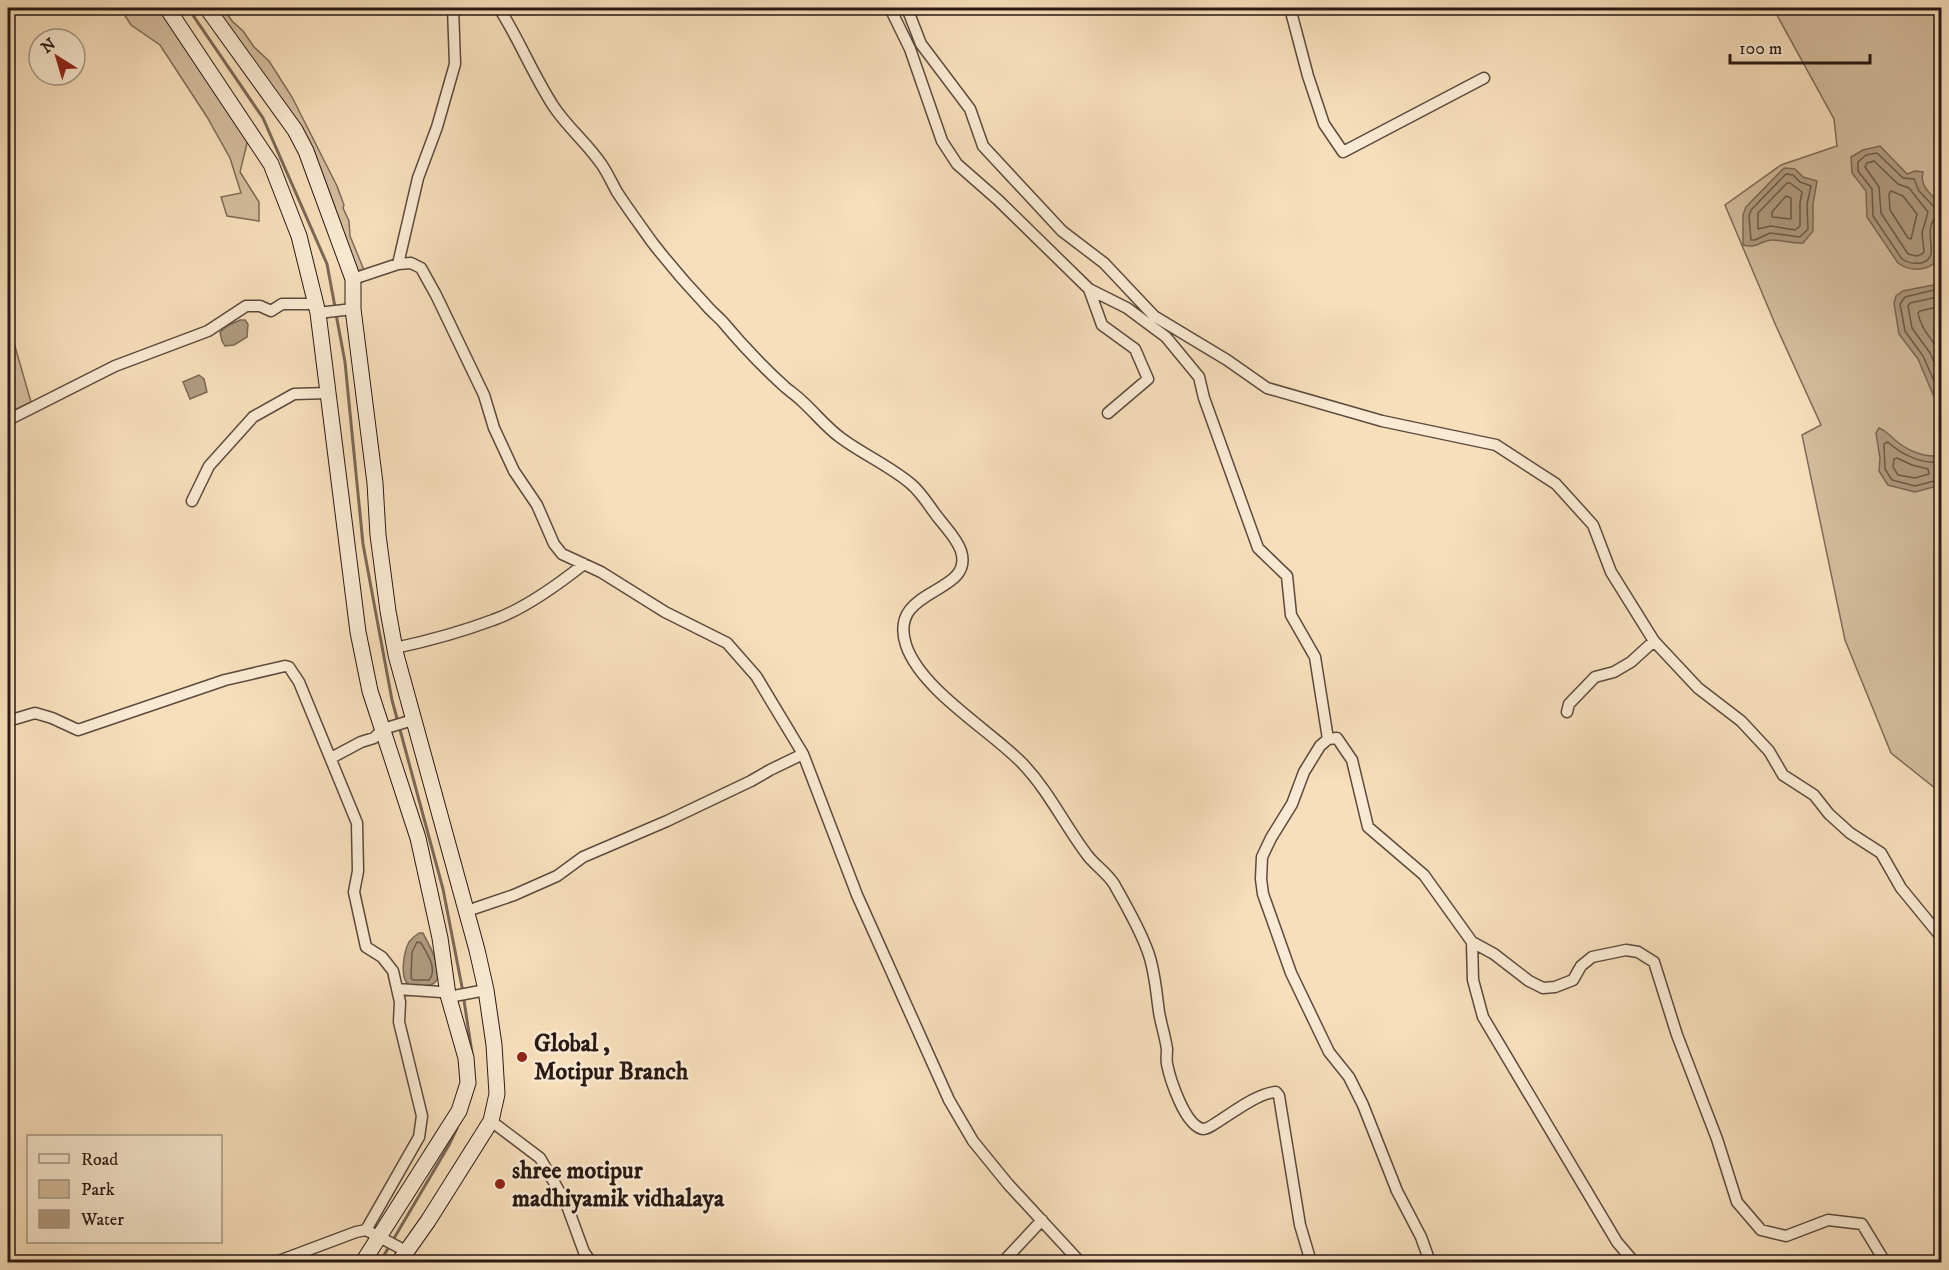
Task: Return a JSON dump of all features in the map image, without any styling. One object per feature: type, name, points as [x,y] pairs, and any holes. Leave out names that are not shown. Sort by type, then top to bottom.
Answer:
[{"type":"main road","points":[[167,8],[271,164],[299,236],[316,309],[358,632],[370,691],[418,838],[466,1058],[468,1083],[459,1111],[420,1170],[383,1239],[363,1263]]},
{"type":"main road","points":[[207,8],[295,130],[306,151],[353,279],[353,309],[375,483],[384,580],[395,648],[467,911],[480,991],[494,1045],[497,1094],[490,1121],[428,1221],[401,1254]]},
{"type":"street","points":[[398,264],[418,178],[437,127],[455,64],[453,8]]},
{"type":"street","points":[[499,8],[565,124],[598,160],[644,230],[682,279],[720,318],[754,358],[801,399],[831,430],[913,486],[953,536],[960,548],[963,560],[956,575],[948,583],[913,604],[905,615],[904,635],[910,656],[951,703],[1023,764],[1042,787],[1087,854],[1114,885],[1148,950],[1157,986],[1167,1065],[1175,1092],[1189,1118],[1203,1129],[1211,1127],[1260,1095],[1271,1091],[1276,1092],[1279,1096],[1300,1225],[1311,1263]]},
{"type":"street","points":[[890,8],[910,49],[942,141],[957,164],[998,200],[1089,289],[1127,308],[1166,337],[1199,377],[1204,398],[1258,548],[1287,576],[1291,615],[1315,657],[1328,739]]},
{"type":"street","points":[[907,8],[921,44],[970,109],[983,146],[1062,231],[1104,263],[1154,316],[1227,360],[1267,388],[1382,421],[1496,445],[1556,484],[1593,525],[1611,572],[1654,641],[1698,688],[1741,721],[1769,751],[1783,775],[1814,795],[1829,814],[1850,833],[1881,854],[1901,888],[1941,938]]},
{"type":"street","points":[[1290,8],[1308,76],[1324,124],[1343,152],[1484,78]]},
{"type":"street","points":[[353,279],[398,264],[411,263],[421,268],[484,395],[494,428],[514,471],[537,505],[554,544],[562,554],[601,572],[665,612],[727,643],[756,676],[803,754],[857,895],[949,1100],[973,1141],[1008,1184],[1080,1263]]},
{"type":"street","points":[[1089,289],[1102,326],[1135,349],[1148,379],[1108,413]]},
{"type":"street","points":[[8,420],[115,366],[208,331],[246,306],[260,306],[271,311],[282,304],[316,309],[353,309]]},
{"type":"street","points":[[192,501],[209,466],[253,417],[294,394],[328,393]]},
{"type":"street","points":[[395,648],[433,640],[494,620],[532,601],[584,564]]},
{"type":"street","points":[[1566,712],[1569,704],[1595,677],[1614,672],[1631,662],[1654,641]]},
{"type":"street","points":[[8,721],[35,713],[78,730],[225,680],[285,666],[290,667],[299,682],[357,823],[358,871],[354,892],[366,947],[382,957],[393,970],[400,1002],[399,1022],[422,1116],[418,1137],[366,1230]]},
{"type":"street","points":[[331,758],[361,742],[374,738],[384,729],[413,720]]},
{"type":"street","points":[[1430,1263],[1422,1237],[1396,1191],[1363,1105],[1349,1077],[1329,1052],[1291,973],[1263,894],[1262,857],[1292,804],[1304,772],[1320,746],[1328,739],[1337,738],[1352,760],[1368,827],[1424,875],[1472,942],[1494,954],[1529,981],[1543,988],[1555,987],[1573,980],[1581,966],[1592,957],[1626,950],[1638,952],[1654,962],[1677,1035],[1717,1139],[1737,1202],[1761,1230],[1785,1236],[1828,1220],[1862,1224],[1885,1263]]},
{"type":"street","points":[[467,911],[514,895],[557,876],[583,857],[667,821],[803,754]]},
{"type":"street","points":[[1472,942],[1473,980],[1484,1017],[1617,1242],[1634,1263]]},
{"type":"street","points":[[398,989],[431,990],[451,995],[480,991]]},
{"type":"street","points":[[490,1121],[540,1158],[566,1203],[584,1252],[591,1263]]},
{"type":"street","points":[[1003,1263],[1042,1220]]},
{"type":"street","points":[[276,1263],[366,1230],[383,1239],[401,1254]]},
{"type":"green space","points":[[120,8],[162,8],[249,135],[240,172],[259,202],[259,221],[227,216],[221,197],[241,193],[230,158],[207,117],[160,45],[131,25]]},
{"type":"green space","points":[[213,8],[223,8],[254,47],[269,61],[292,97],[337,186],[349,221],[350,236],[364,270],[352,271],[334,205],[316,157]]},
{"type":"green space","points":[[1773,8],[1941,8],[1941,793],[1891,753],[1845,640],[1802,435],[1821,425],[1725,205],[1781,165],[1837,146],[1834,119]]},
{"type":"green space","points":[[8,322],[31,402],[8,413]]},
{"type":"water","points":[[1880,146],[1907,174],[1915,171],[1923,172],[1923,183],[1939,205],[1941,212],[1936,231],[1938,259],[1924,268],[1913,269],[1898,263],[1867,217],[1866,191],[1852,173],[1851,157],[1863,150]]},
{"type":"water","points":[[1784,168],[1795,169],[1803,177],[1817,181],[1813,204],[1813,231],[1803,243],[1772,240],[1752,246],[1743,245],[1743,215],[1746,207]]},
{"type":"water","points":[[1941,281],[1941,443],[1936,434],[1940,411],[1918,359],[1899,334],[1894,303],[1896,296],[1903,291],[1933,285]]},
{"type":"water","points":[[240,320],[245,320],[248,324],[247,337],[234,345],[225,346],[220,332]]},
{"type":"water","points":[[199,375],[204,379],[207,392],[190,399],[183,382]]},
{"type":"water","points":[[1879,428],[1911,450],[1929,456],[1941,455],[1941,485],[1915,492],[1888,485],[1879,471],[1880,458],[1876,433]]},
{"type":"water","points":[[419,933],[423,933],[438,966],[436,981],[431,985],[413,986],[405,979],[406,951],[409,942]]},
{"type":"waterway","points":[[188,8],[263,118],[327,264],[335,307]]},
{"type":"waterway","points":[[336,314],[345,362],[363,544],[392,700],[443,889],[472,1053]]},
{"type":"waterway","points":[[380,1262],[457,1128]]},
{"type":"place","name":"Global , Motipur Branch","points":[[522,1057]]},
{"type":"place","name":"shree motipur madhiyamik vidhalaya","points":[[500,1184]]}]
